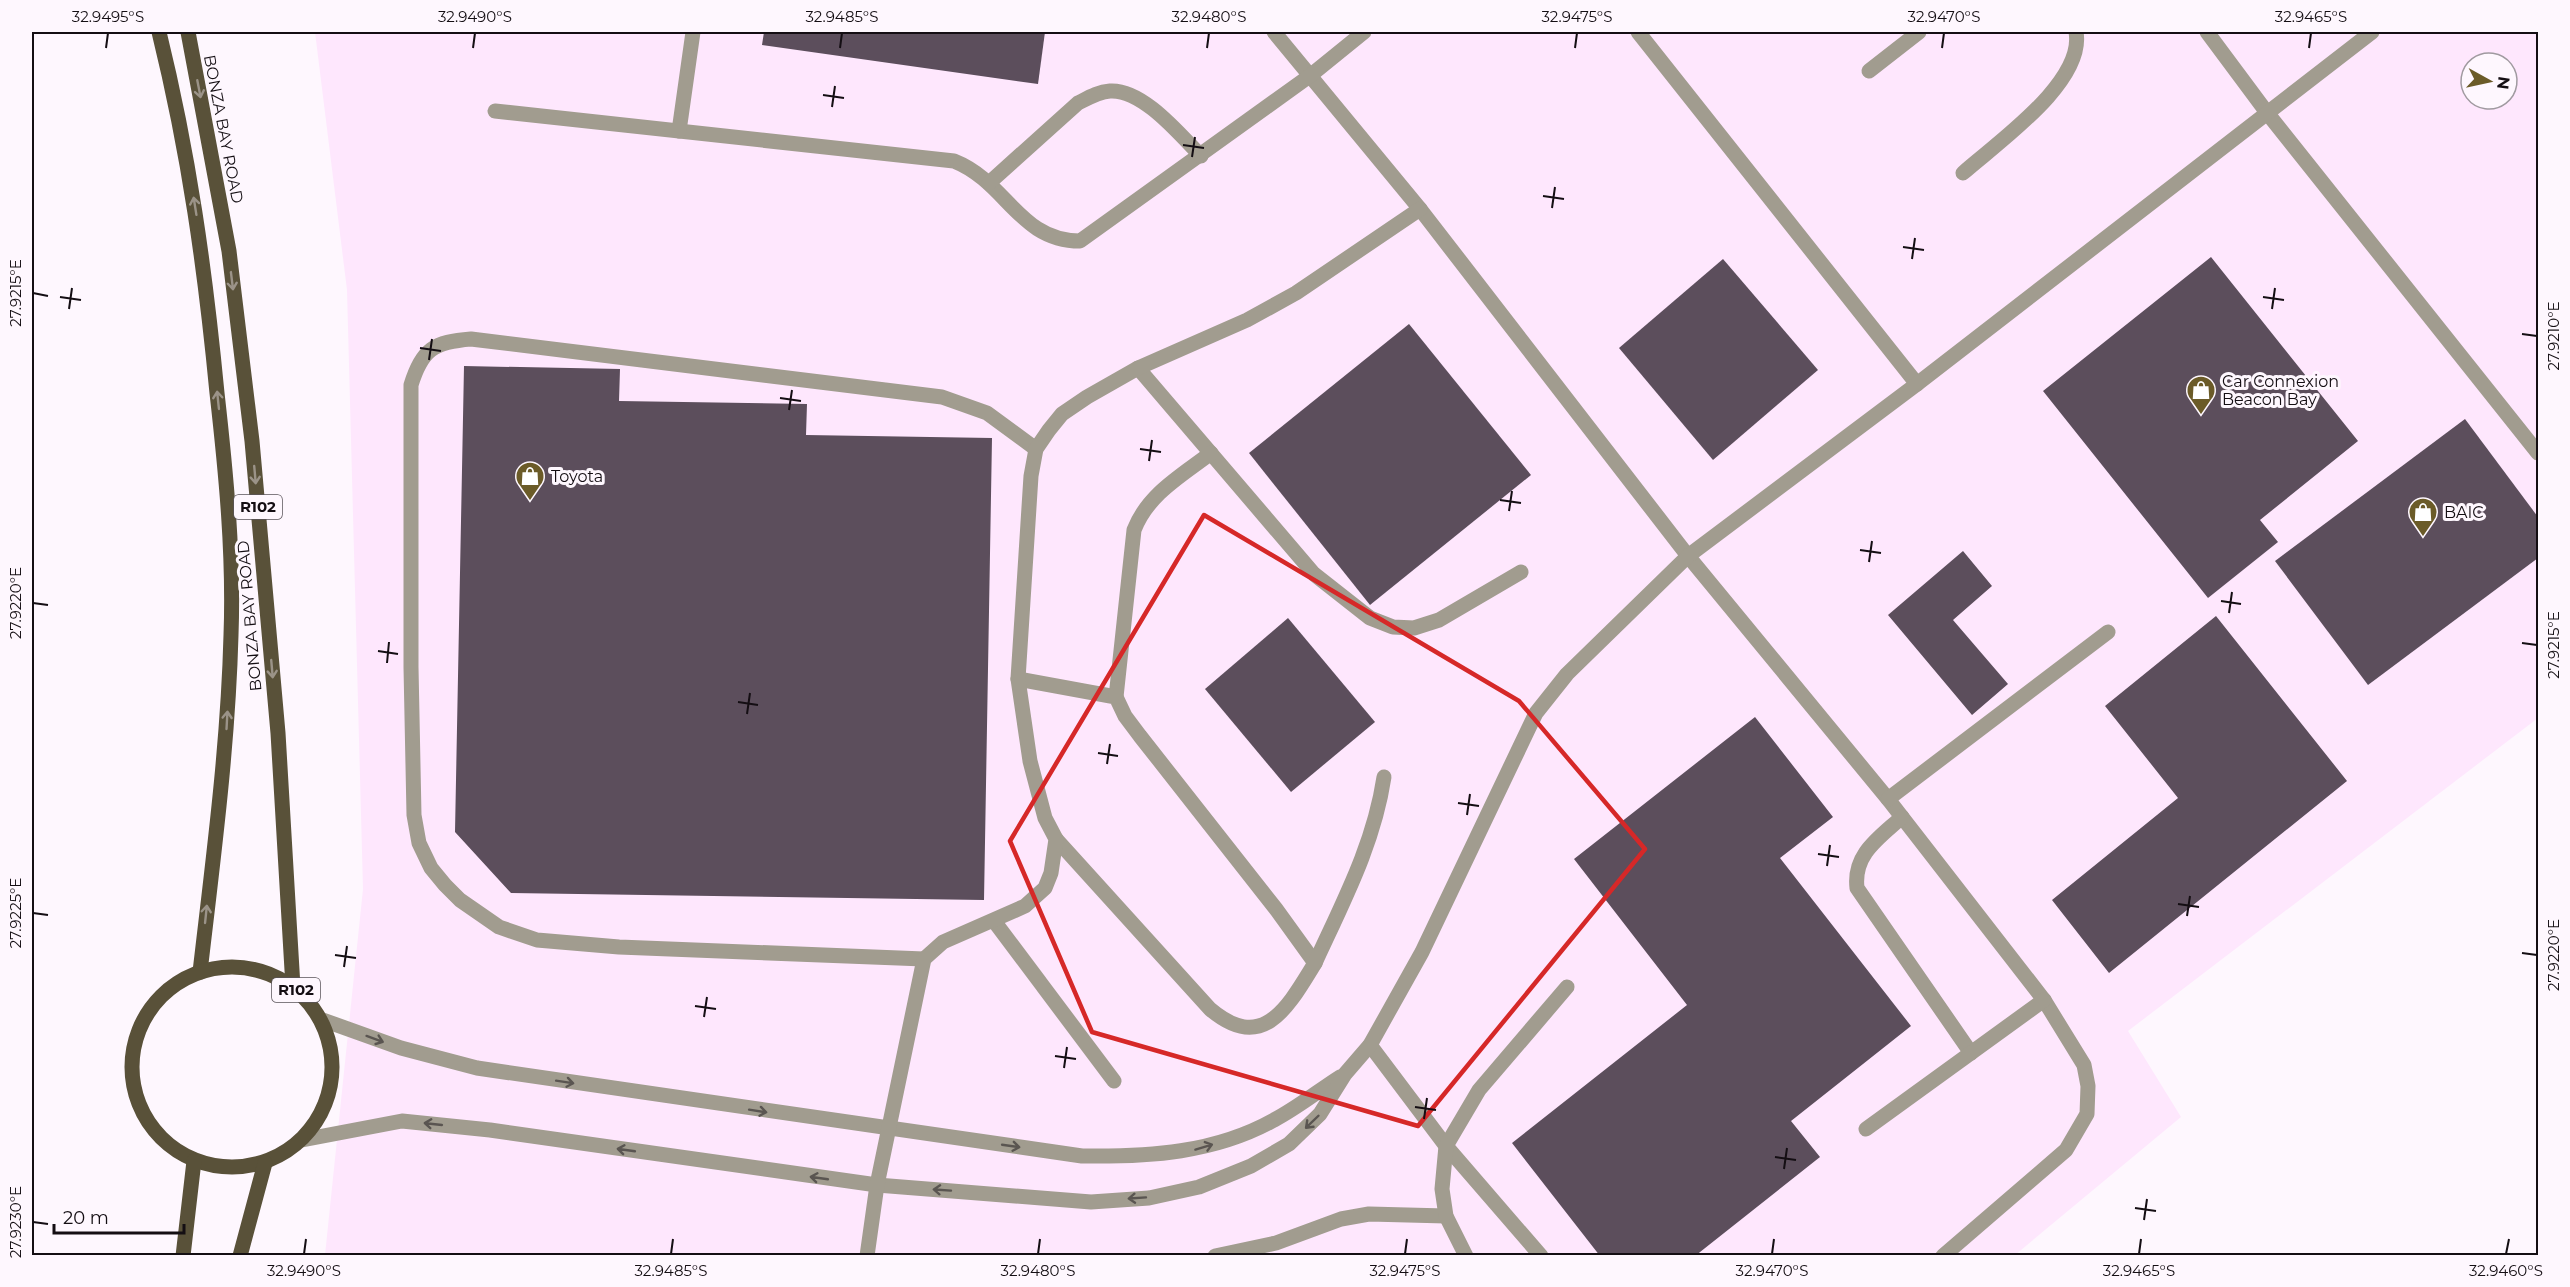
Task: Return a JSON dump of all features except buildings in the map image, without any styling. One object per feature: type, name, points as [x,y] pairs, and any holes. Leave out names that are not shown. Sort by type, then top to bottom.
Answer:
[{"type":"main road","name":"BONZA BAY ROAD","points":[[159,32],[180,120],[204,260],[228,493],[231,633],[226,738],[200,972]]},
{"type":"main road","name":"BONZA BAY ROAD","points":[[188,32],[229,251],[252,441],[278,733],[293,987]]},
{"type":"main road","name":"R102","points":[[224,967],[248,968],[272,975],[293,987],[308,1001],[320,1019],[331,1050],[331,1083],[322,1113],[302,1140],[285,1154],[265,1163],[241,1168],[217,1167],[194,1161],[168,1145],[148,1122],[135,1094],[132,1064],[138,1034],[152,1007],[173,986],[200,972],[224,967]]},
{"type":"main road","points":[[183,1256],[194,1161]]},
{"type":"main road","points":[[240,1256],[265,1163]]},
{"type":"lane","points":[[679,131],[693,32]]},
{"type":"lane","points":[[1274,32],[1420,209],[1688,556],[1888,799],[2044,1000],[2084,1065],[2088,1086],[2087,1114],[2066,1150],[1943,1256]]},
{"type":"lane","points":[[495,111],[954,161],[973,169],[1045,236],[1062,241],[1080,241],[1201,156],[1311,75],[1364,32]]},
{"type":"lane","points":[[1638,32],[1917,384]]},
{"type":"lane","points":[[1869,71],[1919,32]]},
{"type":"lane","points":[[1963,173],[2055,90],[2069,70],[2076,51],[2076,32]]},
{"type":"lane","points":[[2207,32],[2268,114],[2538,453]]},
{"type":"lane","points":[[302,1140],[402,1121],[490,1130],[877,1185],[1091,1202],[1149,1197],[1199,1187],[1251,1166],[1289,1144],[1320,1114],[1345,1074],[1370,1045],[1422,952],[1536,713],[1566,674],[1688,556],[1917,384],[2372,32]]},
{"type":"lane","points":[[989,183],[1078,103],[1094,95],[1112,91],[1131,97],[1152,108],[1201,156]]},
{"type":"lane","points":[[1384,777],[1378,814],[1364,857],[1314,963],[1296,993],[1270,1021],[1261,1027],[1236,1027],[1210,1009],[1056,839],[1046,818],[1030,761],[1018,679],[1027,514],[1036,449],[1062,414],[1138,368],[1247,320],[1296,293],[1420,209]]},
{"type":"lane","points":[[924,959],[619,947],[537,940],[499,927],[460,900],[445,885],[431,868],[418,843],[414,815],[411,667],[411,385],[417,366],[428,350],[446,341],[471,339],[942,397],[987,413],[1036,449]]},
{"type":"lane","points":[[1138,368],[1314,574],[1370,618],[1385,624],[1414,628],[1439,620],[1521,572]]},
{"type":"lane","points":[[1211,453],[1150,501],[1140,514],[1134,530],[1116,697],[1125,716],[1276,909],[1314,963]]},
{"type":"lane","points":[[1888,799],[2108,632]]},
{"type":"lane","points":[[1018,679],[1116,697]]},
{"type":"lane","points":[[1902,817],[1866,850],[1857,867],[1857,888],[1971,1053]]},
{"type":"lane","points":[[867,1256],[877,1185],[924,959],[943,942],[1025,906],[1045,888],[1051,873],[1056,839]]},
{"type":"lane","points":[[994,921],[1114,1081]]},
{"type":"lane","points":[[1466,1256],[1446,1216],[1442,1189],[1446,1146],[1479,1090],[1567,987]]},
{"type":"lane","points":[[1866,1129],[2044,1000]]},
{"type":"lane","points":[[320,1019],[401,1048],[477,1068],[1082,1156],[1138,1157],[1187,1152],[1235,1137],[1274,1120],[1345,1074]]},
{"type":"lane","points":[[1370,1045],[1446,1146],[1541,1256]]},
{"type":"lane","points":[[1215,1256],[1276,1243],[1341,1219],[1369,1214],[1446,1216]]},
{"type":"highlighted area","points":[[1204,515],[1519,701],[1645,849],[1418,1126],[1092,1032],[1010,841]]},
{"type":"shaded area","points":[[315,32],[2538,32],[2538,718],[2128,1031],[2181,1117],[2015,1255],[325,1255],[363,889],[347,290]]},
{"type":"place","name":"Car Connexion Beacon Bay","points":[[2201,416]]},
{"type":"place","name":"Toyota","points":[[530,502]]},
{"type":"place","name":"BAIC","points":[[2423,538]]}]
